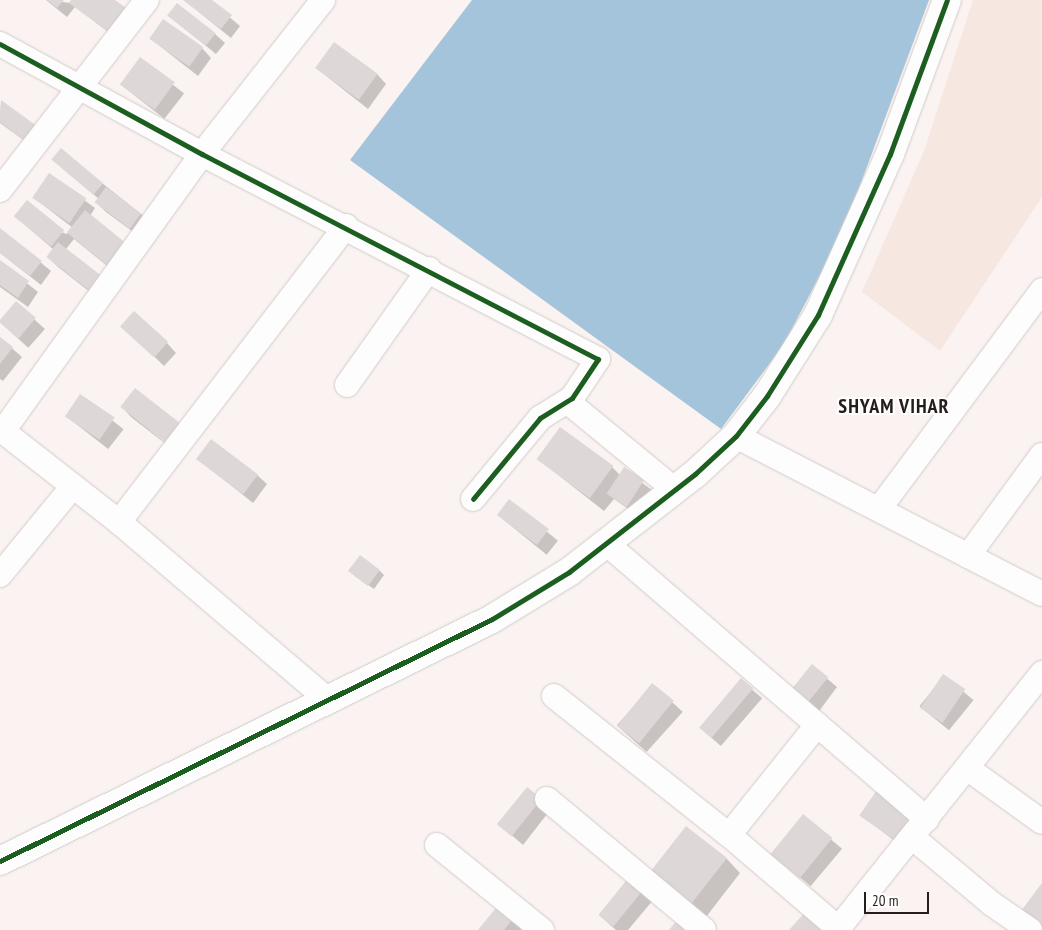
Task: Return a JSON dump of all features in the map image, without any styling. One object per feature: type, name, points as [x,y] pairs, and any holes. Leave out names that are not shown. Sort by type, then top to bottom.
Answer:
[{"type":"street","points":[[0,190],[147,0]]},
{"type":"street","points":[[323,0],[202,154],[1,430],[119,522],[326,698]]},
{"type":"street","points":[[0,861],[326,698],[492,618],[569,572],[607,544],[675,490],[736,436],[767,396],[818,314],[890,154],[947,0]]},
{"type":"street","points":[[0,44],[202,154],[346,226],[598,359],[568,402],[540,418],[473,499]]},
{"type":"street","points":[[119,522],[346,226]]},
{"type":"street","points":[[347,385],[429,269]]},
{"type":"street","points":[[879,509],[1042,290]]},
{"type":"street","points":[[568,402],[675,490]]},
{"type":"street","points":[[736,436],[1042,594]]},
{"type":"street","points":[[968,556],[1042,455]]},
{"type":"street","points":[[0,575],[73,486]]},
{"type":"street","points":[[607,544],[927,819]]},
{"type":"street","points":[[554,696],[729,835],[837,929],[912,838],[1042,673]]},
{"type":"street","points":[[729,835],[817,725]]},
{"type":"street","points":[[967,768],[1042,822]]},
{"type":"street","points":[[547,799],[704,930]]},
{"type":"street","points":[[912,838],[992,904],[1030,930]]},
{"type":"street","points":[[437,845],[542,930]]},
{"type":"shaded area","points":[[973,0],[1042,0],[1042,197],[940,351],[862,292],[924,151]]},
{"type":"water","points":[[472,0],[929,0],[843,231],[784,344],[721,429],[350,160]]},
{"type":"building","points":[[47,0],[64,0],[57,8]]},
{"type":"building","points":[[71,0],[115,0],[126,8],[109,32],[69,3]]},
{"type":"building","points":[[183,0],[212,0],[232,15],[221,29]]},
{"type":"building","points":[[177,3],[216,33],[206,46],[167,16]]},
{"type":"building","points":[[163,19],[203,47],[189,67],[149,39]]},
{"type":"building","points":[[334,42],[378,74],[359,100],[315,68]]},
{"type":"building","points":[[140,57],[175,82],[155,110],[120,85]]},
{"type":"building","points":[[1,100],[41,129],[29,144],[0,122]]},
{"type":"building","points":[[61,148],[103,183],[93,195],[51,159]]},
{"type":"building","points":[[49,173],[86,198],[70,223],[32,198]]},
{"type":"building","points":[[106,187],[141,213],[130,229],[95,202]]},
{"type":"building","points":[[27,200],[64,230],[51,247],[14,216]]},
{"type":"building","points":[[85,210],[130,247],[112,269],[67,233]]},
{"type":"building","points":[[0,228],[42,261],[30,276],[0,253]]},
{"type":"building","points":[[58,242],[106,280],[94,295],[46,257]]},
{"type":"building","points":[[0,260],[29,281],[18,298],[0,285]]},
{"type":"building","points":[[16,301],[36,318],[19,338],[0,323],[0,320]]},
{"type":"building","points":[[134,311],[168,342],[154,357],[120,327]]},
{"type":"building","points":[[0,337],[13,347],[0,364]]},
{"type":"building","points":[[135,388],[185,427],[170,446],[120,407]]},
{"type":"building","points":[[80,394],[115,417],[100,440],[65,416]]},
{"type":"building","points":[[560,427],[613,466],[590,498],[536,459]]},
{"type":"building","points":[[211,439],[258,475],[243,494],[196,459]]},
{"type":"building","points":[[624,467],[644,480],[627,507],[607,494]]},
{"type":"building","points":[[509,499],[549,529],[537,545],[497,515]]},
{"type":"building","points":[[360,555],[380,570],[368,586],[348,571]]},
{"type":"building","points":[[812,664],[828,677],[803,709],[786,696]]},
{"type":"building","points":[[943,674],[965,689],[942,723],[920,708]]},
{"type":"building","points":[[741,678],[753,688],[711,738],[699,728]]},
{"type":"building","points":[[652,683],[674,701],[639,743],[617,726]]},
{"type":"building","points":[[527,787],[542,799],[512,836],[497,824]]},
{"type":"building","points":[[877,790],[914,816],[896,841],[859,815]]},
{"type":"building","points":[[803,814],[833,838],[800,878],[770,854]]},
{"type":"building","points":[[686,826],[727,858],[691,904],[650,872]]},
{"type":"building","points":[[630,876],[645,888],[613,927],[599,915]]},
{"type":"building","points":[[1042,883],[1042,927],[1021,911]]},
{"type":"building","points":[[500,903],[516,915],[504,930],[478,930]]},
{"type":"building","points":[[808,909],[829,930],[789,930]]},
{"type":"building","points":[[678,919],[691,930],[669,930]]},
{"type":"cycle path","points":[[0,861],[492,619],[569,572],[695,474],[736,436],[767,396],[818,315],[890,154],[947,0]]},
{"type":"cycle path","points":[[0,44],[202,154],[598,359],[572,398],[540,418],[473,499]]},
{"type":"district","name":"SHYAM VIHAR","points":[[894,406]]}]
